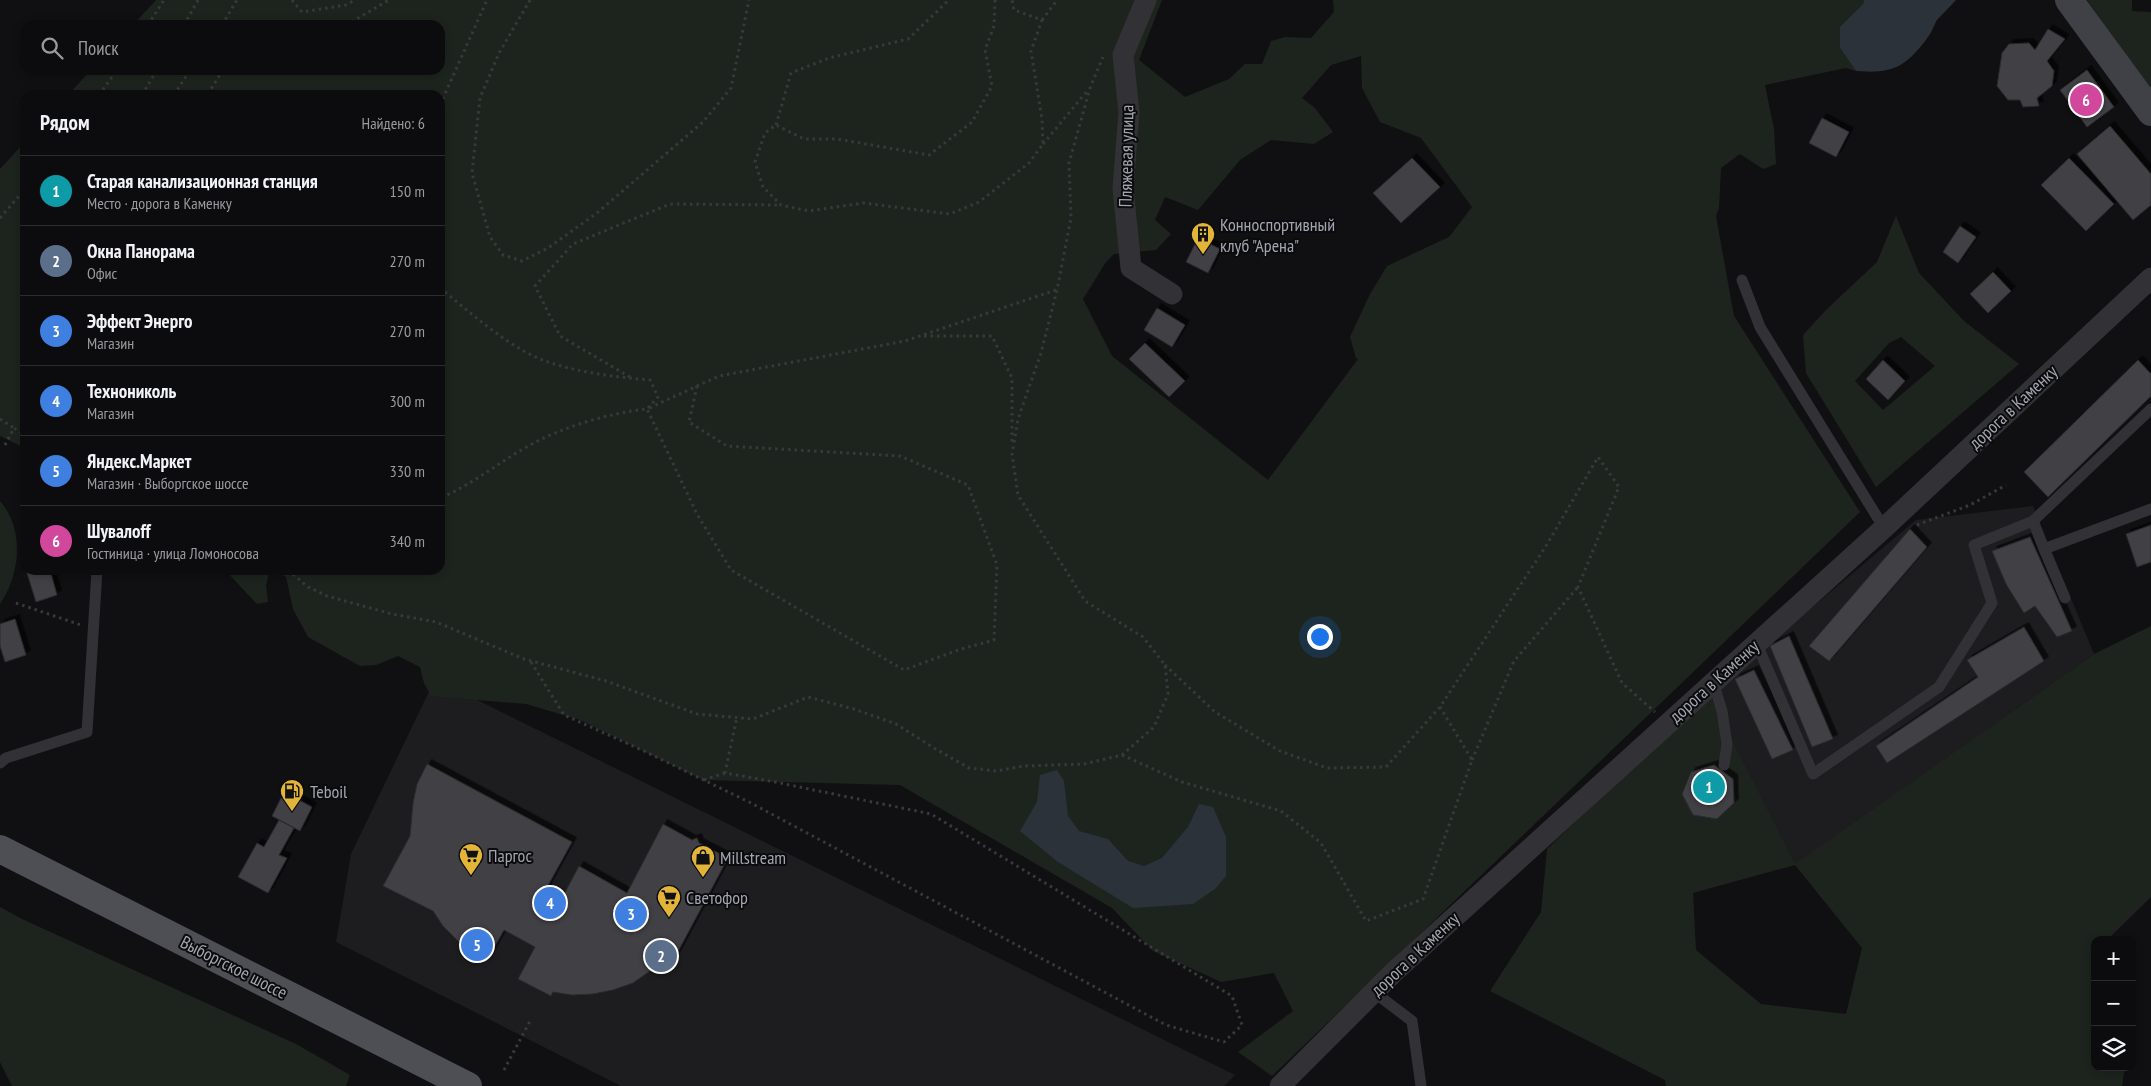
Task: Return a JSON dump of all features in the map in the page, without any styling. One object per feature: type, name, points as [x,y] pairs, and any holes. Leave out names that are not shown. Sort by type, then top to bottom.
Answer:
[{"type":"main road","name":"Выборгское шоссе","points":[[0,849],[468,1086]]},
{"type":"main road","name":"Выборгское шоссе","points":[[0,870],[426,1086]]},
{"type":"street","name":"Пляжевая улица","points":[[1146,0],[1123,55],[1129,112],[1123,188],[1131,268],[1172,294]]},
{"type":"street","points":[[2069,0],[2151,112]]},
{"type":"street","name":"дорога в Каменку","points":[[1280,1086],[1394,972],[1884,528],[2151,278]]},
{"type":"lane","points":[[1742,280],[1760,328],[1884,528]]},
{"type":"lane","points":[[1756,642],[1813,774],[1939,687],[1992,603],[1974,545],[2033,521],[2151,409]]},
{"type":"lane","points":[[2044,549],[2151,509]]},
{"type":"lane","points":[[2033,521],[2065,598]]},
{"type":"lane","points":[[0,762],[6,758],[87,732],[97,575]]},
{"type":"lane","points":[[1713,682],[1722,711],[1728,744],[1724,765]]},
{"type":"lane","points":[[1375,992],[1412,1022],[1421,1086]]},
{"type":"path","points":[[151,20],[164,0]]},
{"type":"path","points":[[187,20],[198,0]]},
{"type":"path","points":[[225,20],[237,0]]},
{"type":"path","points":[[292,0],[302,12],[346,5],[355,0]]},
{"type":"path","points":[[355,20],[389,0]]},
{"type":"path","points":[[445,94],[487,0]]},
{"type":"path","points":[[530,0],[499,53],[480,98],[472,173],[490,237],[503,254],[522,261],[548,248],[597,213],[703,122],[730,88],[750,0]]},
{"type":"path","points":[[781,205],[763,187],[755,162],[765,133],[776,125],[791,73],[829,58],[908,39],[949,0]]},
{"type":"path","points":[[776,125],[804,139],[837,139],[929,155],[972,122],[992,86],[985,50],[994,26],[995,0]]},
{"type":"path","points":[[1012,0],[1014,10],[1042,20]]},
{"type":"path","points":[[1043,144],[1042,119],[1031,51],[1042,20],[1057,0]]},
{"type":"path","points":[[1012,454],[1018,419],[1041,353],[1057,290],[1071,218],[1069,163],[1090,88],[1105,52]]},
{"type":"path","points":[[103,90],[113,75]]},
{"type":"path","points":[[145,90],[154,75]]},
{"type":"path","points":[[177,90],[187,75]]},
{"type":"path","points":[[212,90],[220,75]]},
{"type":"path","points":[[632,378],[560,336],[535,286],[573,244],[670,204],[781,205],[809,210],[863,203],[950,214],[980,202],[1030,163],[1043,144],[1090,88]]},
{"type":"path","points":[[0,218],[20,195]]},
{"type":"path","points":[[445,496],[458,491],[531,444],[589,421],[626,411],[647,409],[719,376],[905,341],[1057,290]]},
{"type":"path","points":[[445,292],[506,340],[547,362],[613,377],[650,380],[658,397],[647,409]]},
{"type":"path","points":[[921,336],[992,336],[1012,378],[1012,454],[1018,494],[1085,601],[1143,637],[1164,664],[1215,712],[1280,751],[1326,768],[1386,767],[1440,707],[1546,546],[1598,457],[1619,487],[1578,587],[1514,662],[1472,760],[1423,899],[1366,921],[1320,843],[1281,811],[1182,782],[1122,756]]},
{"type":"path","points":[[647,409],[697,514],[731,570],[904,670],[958,650],[994,640],[997,565],[968,486],[900,456],[727,446],[689,422],[697,386]]},
{"type":"path","points":[[0,419],[20,432]]},
{"type":"path","points":[[5,445],[14,428]]},
{"type":"path","points":[[1884,528],[1920,525],[1970,505],[2006,485]]},
{"type":"path","points":[[294,575],[308,587],[327,596],[392,614],[436,622],[531,661],[606,681],[697,714],[753,719],[808,698],[854,709],[896,724],[969,768],[996,771],[1024,766],[1084,764],[1122,756],[1154,726],[1168,694],[1164,664]]},
{"type":"path","points":[[1578,587],[1622,683],[1667,723]]},
{"type":"path","points":[[16,603],[93,630]]},
{"type":"path","points":[[531,661],[564,715],[751,803],[1166,1025],[1224,1042],[1242,1025],[1232,996],[931,814],[725,773],[704,780]]},
{"type":"path","points":[[1440,707],[1472,760]]},
{"type":"path","points":[[725,773],[737,717]]},
{"type":"path","points":[[504,1070],[530,1021]]},
{"type":"shaded area","points":[[156,0],[1162,0],[1139,60],[1185,97],[1229,79],[1245,64],[1262,64],[1271,41],[1285,37],[1311,38],[1334,12],[1333,0],[1864,0],[1863,4],[1840,28],[1840,48],[1856,71],[1846,68],[1765,85],[1774,129],[1776,164],[1763,169],[1740,154],[1721,168],[1719,208],[1716,216],[1734,316],[1860,512],[1272,1076],[1238,1052],[1293,1011],[1274,973],[1221,982],[1153,951],[1112,908],[900,785],[703,780],[580,720],[526,704],[431,696],[424,683],[420,667],[398,656],[376,665],[360,666],[308,637],[293,609],[286,577],[282,575],[445,575],[445,90],[73,90],[86,75],[445,75],[445,20],[138,20]],"holes":[[[1361,56],[1362,88],[1380,122],[1421,138],[1472,207],[1449,237],[1387,266],[1369,296],[1350,337],[1356,358],[1358,359],[1268,480],[1112,356],[1083,299],[1106,262],[1114,254],[1156,250],[1171,234],[1155,220],[1165,197],[1198,210],[1240,160],[1271,140],[1314,144],[1333,132],[1315,108],[1302,98],[1331,65]]]},
{"type":"shaded area","points":[[1864,0],[1956,0],[1937,20],[1920,47],[1905,62],[1889,69],[1869,72],[1856,71],[1840,48],[1840,27],[1863,4]]},
{"type":"shaded area","points":[[2087,0],[2132,0],[2132,11],[2151,12],[2151,90]]},
{"type":"shaded area","points":[[20,147],[20,446],[0,436],[0,169]]},
{"type":"shaded area","points":[[1896,216],[1919,273],[1964,321],[2019,364],[1876,487],[1806,373],[1803,335],[1826,310],[1877,262]],"holes":[[[1901,337],[1935,366],[1883,410],[1855,381],[1889,343]]]},
{"type":"shaded area","points":[[0,501],[13,525],[17,552],[12,580],[0,604]]},
{"type":"shaded area","points":[[2033,506],[2094,654],[1795,865],[1709,694],[1916,520]]},
{"type":"shaded area","points":[[230,575],[269,575],[266,585],[268,602],[257,604]]},
{"type":"shaded area","points":[[2151,626],[2151,897],[2111,936],[2091,936],[2091,1071],[2124,1071],[2122,1086],[1666,1086],[1665,1080],[1490,991],[1541,912],[1547,849],[1709,694],[1795,864],[2094,654]],"holes":[[[1795,865],[1862,948],[1846,1014],[1761,1004],[1696,950],[1693,893]]]},
{"type":"shaded area","points":[[435,679],[1235,1075],[1224,1086],[621,1086],[336,942],[351,854]]},
{"type":"shaded area","points":[[1057,770],[1064,781],[1068,816],[1079,831],[1108,839],[1128,861],[1144,866],[1162,858],[1188,827],[1199,804],[1213,807],[1226,837],[1226,876],[1215,889],[1193,904],[1133,908],[1058,862],[1020,831],[1037,802],[1040,775]]},
{"type":"shaded area","points":[[0,907],[22,919],[296,1044],[350,1075],[346,1086],[12,1086],[0,1062]]},
{"type":"building","points":[[2048,29],[2065,39],[2047,61],[2054,71],[2052,86],[2037,98],[2039,106],[2023,107],[2020,100],[2008,100],[1997,86],[2002,53],[2009,44],[2029,43],[2035,50]]},
{"type":"building","points":[[2087,70],[2114,107],[2087,127],[2060,90]]},
{"type":"building","points":[[1822,118],[1849,132],[1836,157],[1809,143]]},
{"type":"building","points":[[2110,126],[2151,174],[2151,205],[2133,220],[2077,154]]},
{"type":"building","points":[[1412,158],[1440,187],[1401,223],[1373,193]]},
{"type":"building","points":[[2069,158],[2114,204],[2086,231],[2041,185]]},
{"type":"building","points":[[1960,226],[1976,237],[1958,263],[1943,252]]},
{"type":"building","name":"Конноспортивный клуб \"Арена\"","points":[[1198,238],[1220,249],[1208,273],[1186,262]]},
{"type":"building","points":[[1993,272],[2011,291],[1988,313],[1970,294]]},
{"type":"building","points":[[1157,308],[1185,325],[1172,347],[1144,330]]},
{"type":"building","points":[[1145,343],[1185,381],[1169,397],[1129,359]]},
{"type":"building","points":[[1883,360],[1905,381],[1888,400],[1866,379]]},
{"type":"building","points":[[2138,360],[2151,374],[2151,396],[2048,497],[2024,472]]},
{"type":"building","points":[[2151,525],[2151,562],[2137,567],[2126,534]]},
{"type":"building","points":[[1910,529],[1927,547],[1829,661],[1809,646]]},
{"type":"building","points":[[2030,537],[2072,631],[2057,637],[2035,606],[2024,613],[2006,584],[1992,551]]},
{"type":"building","points":[[28,575],[51,575],[57,595],[36,602]]},
{"type":"building","points":[[15,619],[26,655],[5,662],[0,646],[0,624]]},
{"type":"building","points":[[2024,627],[2044,661],[1887,763],[1876,746],[1978,677],[1967,660]]},
{"type":"building","points":[[1789,636],[1833,739],[1812,747],[1770,646]]},
{"type":"building","points":[[1754,670],[1793,750],[1772,759],[1735,679]]},
{"type":"building","name":"Паргос","points":[[427,764],[572,842],[546,889],[562,898],[579,866],[627,893],[663,824],[692,840],[697,838],[699,843],[728,858],[674,959],[670,957],[633,983],[613,990],[593,994],[572,995],[553,992],[551,996],[518,979],[535,947],[504,930],[486,962],[469,951],[456,939],[443,926],[433,911],[383,886],[410,836],[417,784]]},
{"type":"building","points":[[1714,765],[1733,779],[1734,803],[1717,819],[1693,815],[1682,794],[1691,772]]},
{"type":"building","name":"Teboil","points":[[284,792],[312,807],[300,831],[272,816]]},
{"type":"building","points":[[279,820],[294,828],[279,855],[287,858],[268,893],[238,877],[257,843],[264,847]]},
{"type":"place","name":"Шувалоff","points":[[2086,100]]},
{"type":"place","name":"Конноспортивный клуб \"Арена\"","points":[[1203,255]]},
{"type":"place","name":"Старая канализационная станция","points":[[1709,787]]},
{"type":"place","name":"Teboil","points":[[292,812]]},
{"type":"place","name":"Паргос","points":[[471,876]]},
{"type":"place","name":"Millstream","points":[[703,878]]},
{"type":"place","name":"Технониколь","points":[[550,903]]},
{"type":"place","name":"Эффект Энерго","points":[[631,914]]},
{"type":"place","name":"Светофор","points":[[669,918]]},
{"type":"place","name":"Яндекс.Маркет","points":[[477,945]]},
{"type":"place","name":"Окна Панорама","points":[[661,956]]}]
